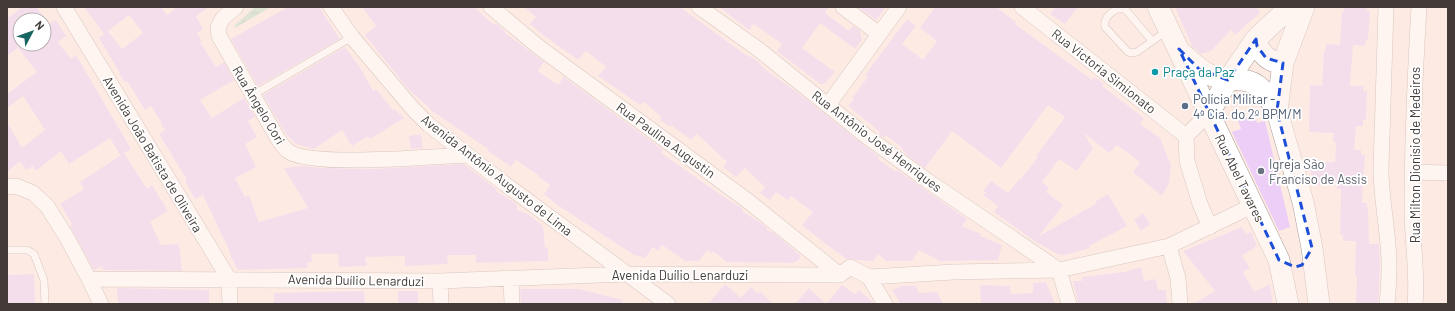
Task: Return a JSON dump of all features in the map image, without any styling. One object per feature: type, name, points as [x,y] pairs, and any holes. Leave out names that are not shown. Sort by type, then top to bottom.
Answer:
[{"type":"main road","name":"Rua Abel Tavares","points":[[1158,7],[1160,35],[1179,50],[1254,205],[1279,260],[1288,302]]},
{"type":"main road","points":[[1209,114],[1228,80],[1256,39],[1290,7]]},
{"type":"main road","points":[[1277,111],[1283,63],[1304,7]]},
{"type":"main road","points":[[1256,39],[1257,46],[1266,58],[1277,63],[1283,63]]},
{"type":"main road","points":[[1179,50],[1198,69],[1211,76],[1228,80],[1253,82],[1260,86],[1269,97],[1277,111],[1303,202],[1312,248],[1319,299]]},
{"type":"main road","points":[[1279,260],[1295,267],[1302,265],[1307,260],[1312,248]]},
{"type":"main road","points":[[1288,302],[1308,294],[1319,299]]},
{"type":"street","name":"Avenida João Batista de Oliveira","points":[[64,7],[229,279],[230,304]]},
{"type":"street","name":"Rua Ângelo Cori","points":[[236,7],[223,18],[218,27],[219,36],[278,139],[288,151],[300,156],[337,160],[468,154]]},
{"type":"street","name":"Avenida Antônio Augusto de Lima","points":[[330,7],[352,37],[413,109],[442,136],[668,304]]},
{"type":"street","name":"Rua Paulina Augustin","points":[[490,7],[540,48],[748,201],[840,275]]},
{"type":"street","name":"Rua Antônio José Henriques","points":[[699,7],[758,49],[866,136],[928,181],[1059,270]]},
{"type":"street","points":[[842,7],[878,34]]},
{"type":"street","points":[[828,105],[899,7]]},
{"type":"street","name":"Rua Victoria Simionato","points":[[1022,7],[1186,136]]},
{"type":"street","points":[[1386,7],[1381,183],[1390,268],[1387,304]]},
{"type":"street","name":"Rua Milton Dionísio de Medeiros","points":[[1415,304],[1416,280],[1412,220],[1412,172],[1415,69],[1419,7]]},
{"type":"street","points":[[1209,114],[1186,136],[1187,161],[1200,204],[1210,227]]},
{"type":"street","points":[[1412,172],[1448,173]]},
{"type":"street","points":[[7,187],[16,186],[33,193],[47,206],[90,279],[101,304]]},
{"type":"street","points":[[885,304],[869,277],[954,272],[1059,270],[1169,246],[1254,205]]},
{"type":"street","points":[[1169,246],[1178,278],[1180,304]]},
{"type":"street","name":"Avenida Duílio Lenarduzi","points":[[90,279],[440,281],[626,274],[840,275],[850,267],[869,277]]},
{"type":"street","points":[[1059,270],[1069,304]]},
{"type":"street","points":[[511,278],[512,304]]},
{"type":"street","points":[[440,281],[441,304]]},
{"type":"lane","points":[[1117,8],[1122,8],[1160,35],[1137,52],[1132,53],[1128,52],[1105,27],[1104,22],[1106,18],[1117,8]]},
{"type":"lane","points":[[253,95],[352,37]]},
{"type":"lane","points":[[7,250],[27,250],[34,254],[44,280],[45,304]]},
{"type":"highlighted area","points":[[1256,39],[1257,46],[1266,58],[1283,63],[1277,111],[1312,248],[1302,265],[1295,267],[1279,260],[1179,49],[1199,69],[1228,80]]},
{"type":"green space","points":[[255,7],[271,7],[235,28],[235,25]]},
{"type":"building","points":[[22,7],[36,7],[40,12],[16,12]]},
{"type":"building","points":[[84,7],[161,7],[167,15],[177,7],[209,7],[196,16],[203,29],[197,33],[202,41],[200,42],[216,67],[224,62],[234,80],[200,100],[212,118],[244,98],[255,117],[248,121],[257,137],[245,144],[256,167],[235,178],[245,197],[249,195],[259,222],[308,208],[284,168],[303,166],[320,168],[374,169],[464,164],[496,189],[496,191],[517,204],[517,210],[528,214],[543,226],[545,248],[548,247],[548,261],[476,263],[476,255],[447,255],[448,264],[405,266],[405,256],[365,257],[367,266],[339,267],[338,254],[311,254],[312,262],[307,263],[308,268],[238,270],[203,195],[195,199],[185,181],[187,180],[159,134],[165,130],[161,124],[162,123],[151,106],[145,110],[127,81],[125,82],[119,74],[120,73],[99,38],[108,31],[122,49],[143,33],[129,15],[104,34]]},
{"type":"building","points":[[288,7],[319,7],[340,39],[258,86],[231,39]]},
{"type":"building","points":[[362,7],[474,7],[494,25],[496,23],[505,31],[504,32],[544,62],[538,71],[558,85],[564,77],[663,150],[661,153],[743,209],[742,211],[761,223],[767,228],[766,229],[774,233],[800,255],[799,260],[793,263],[727,262],[713,251],[712,254],[707,250],[699,261],[685,261],[662,245],[658,251],[653,247],[645,258],[634,255],[556,204],[544,194],[550,185],[539,176],[516,160],[511,167],[487,150],[488,149],[429,109],[430,108],[407,88],[365,35],[376,26]]},
{"type":"building","points":[[524,7],[680,7],[747,56],[748,55],[760,63],[759,64],[770,73],[797,92],[879,157],[878,159],[896,172],[897,170],[967,219],[962,226],[981,234],[980,236],[1002,245],[998,260],[940,261],[919,250],[912,261],[886,261],[878,254],[873,261],[847,259],[802,225],[813,212],[791,196],[788,200],[776,192],[770,200],[760,193],[765,187],[745,168],[736,177],[723,167],[727,162],[697,134],[691,140],[671,125],[670,127],[660,120],[662,117],[644,102],[640,105],[598,76],[606,67],[586,51],[578,60],[539,32],[530,24],[536,17]]},
{"type":"building","points":[[719,7],[829,7],[825,13],[849,31],[853,26],[860,31],[862,40],[855,49],[820,23],[802,48],[835,72],[824,84],[820,84],[777,51],[782,44],[754,24],[749,30]]},
{"type":"building","points":[[858,7],[886,7],[876,20]]},
{"type":"building","points":[[935,7],[996,7],[1016,22],[1015,24],[1092,80],[1094,77],[1104,84],[1102,86],[1144,118],[1140,124],[1160,138],[1171,165],[1169,183],[1162,196],[1133,172],[1140,162],[1117,145],[1109,153],[1084,133],[1093,149],[1077,171],[1059,159],[1042,182],[1049,188],[1046,192],[1063,205],[1039,236],[1096,204],[1095,202],[1108,194],[1127,226],[1089,246],[1090,248],[1065,255],[1057,254],[1033,240],[994,212],[998,206],[983,195],[986,193],[983,191],[991,181],[1008,193],[1038,157],[1036,156],[1065,117],[1048,105],[1001,168],[952,131],[925,168],[907,155],[899,145],[886,135],[885,138],[878,134],[880,132],[848,106],[854,99],[852,98],[868,77],[865,75],[907,19],[916,26],[902,44],[923,60],[937,41],[920,28]]},
{"type":"building","points":[[1056,7],[1078,7],[1065,24],[1050,14]]},
{"type":"building","points":[[1175,7],[1256,7],[1260,13],[1235,35],[1231,30],[1211,51],[1201,54],[1192,46]]},
{"type":"building","points":[[1344,7],[1367,7],[1366,11],[1370,11],[1368,40],[1366,40],[1365,46],[1353,45],[1350,86],[1364,86],[1363,91],[1367,91],[1366,120],[1363,120],[1363,126],[1356,126],[1354,150],[1361,150],[1361,155],[1365,155],[1362,203],[1367,203],[1369,244],[1379,244],[1380,267],[1378,304],[1356,304],[1356,241],[1343,241],[1343,235],[1340,235],[1341,189],[1337,189],[1337,182],[1315,186],[1308,163],[1335,162],[1336,143],[1333,142],[1334,133],[1309,132],[1310,85],[1322,86],[1324,50],[1326,50],[1326,44],[1340,45],[1342,11],[1344,11]]},
{"type":"building","points":[[12,15],[12,52],[7,56],[7,19]]},
{"type":"building","points":[[56,20],[66,36],[58,42],[71,59],[76,55],[131,149],[120,155],[110,138],[69,164],[61,151],[36,171],[33,166],[26,170],[20,161],[7,172],[7,122],[22,148],[45,130],[23,96],[7,108],[7,94],[37,72],[21,52],[52,52],[52,22]]},
{"type":"building","points":[[345,47],[361,69],[373,91],[376,89],[393,110],[394,109],[404,118],[370,139],[368,136],[352,146],[342,130],[314,149],[296,144],[286,134],[263,95]]},
{"type":"building","name":"Igreja São Franciso de Assis","points":[[1255,115],[1257,123],[1265,121],[1290,227],[1279,231],[1232,132],[1241,129],[1238,120]]},
{"type":"building","points":[[421,134],[423,148],[411,149],[409,136]]},
{"type":"building","points":[[124,153],[147,189],[152,185],[168,211],[150,222],[161,245],[179,244],[182,271],[103,270],[103,266],[94,270],[70,226],[72,224],[60,204],[84,189],[80,182]]},
{"type":"building","points":[[1143,213],[1150,224],[1141,231],[1134,220]]},
{"type":"building","points":[[1242,227],[1246,234],[1251,232],[1257,246],[1242,256],[1250,268],[1243,272],[1254,292],[1270,284],[1273,304],[1193,304],[1215,291],[1183,251]]},
{"type":"building","points":[[1141,267],[1144,281],[1156,279],[1158,290],[1166,290],[1167,304],[1078,304],[1073,281],[1082,281],[1082,277],[1124,272]]},
{"type":"building","points":[[34,274],[35,304],[7,304],[7,275]]},
{"type":"building","points":[[1046,282],[1055,304],[981,304],[980,285],[1010,286],[1011,294],[1033,293],[1033,283]]},
{"type":"building","points":[[725,284],[741,298],[751,287],[758,294],[760,291],[773,304],[708,304]]},
{"type":"building","points":[[842,285],[855,294],[859,290],[875,304],[826,304]]},
{"type":"building","points":[[901,286],[916,286],[919,293],[937,292],[943,304],[901,304],[892,290]]},
{"type":"building","points":[[117,288],[209,290],[209,304],[118,304]]},
{"type":"building","points":[[809,288],[826,304],[795,304]]},
{"type":"building","points":[[520,289],[579,289],[623,300],[622,304],[521,304]]},
{"type":"building","points":[[364,291],[365,304],[274,304],[274,293]]},
{"type":"building","points":[[398,291],[418,291],[418,304],[398,304]]},
{"type":"place","name":"Praça da Paz","points":[[1155,72]]},
{"type":"place","name":"Polícia Militar - 4ª Cia. do 2º BPM/M","points":[[1185,106]]},
{"type":"place","name":"Igreja São Franciso de Assis","points":[[1261,171]]}]
